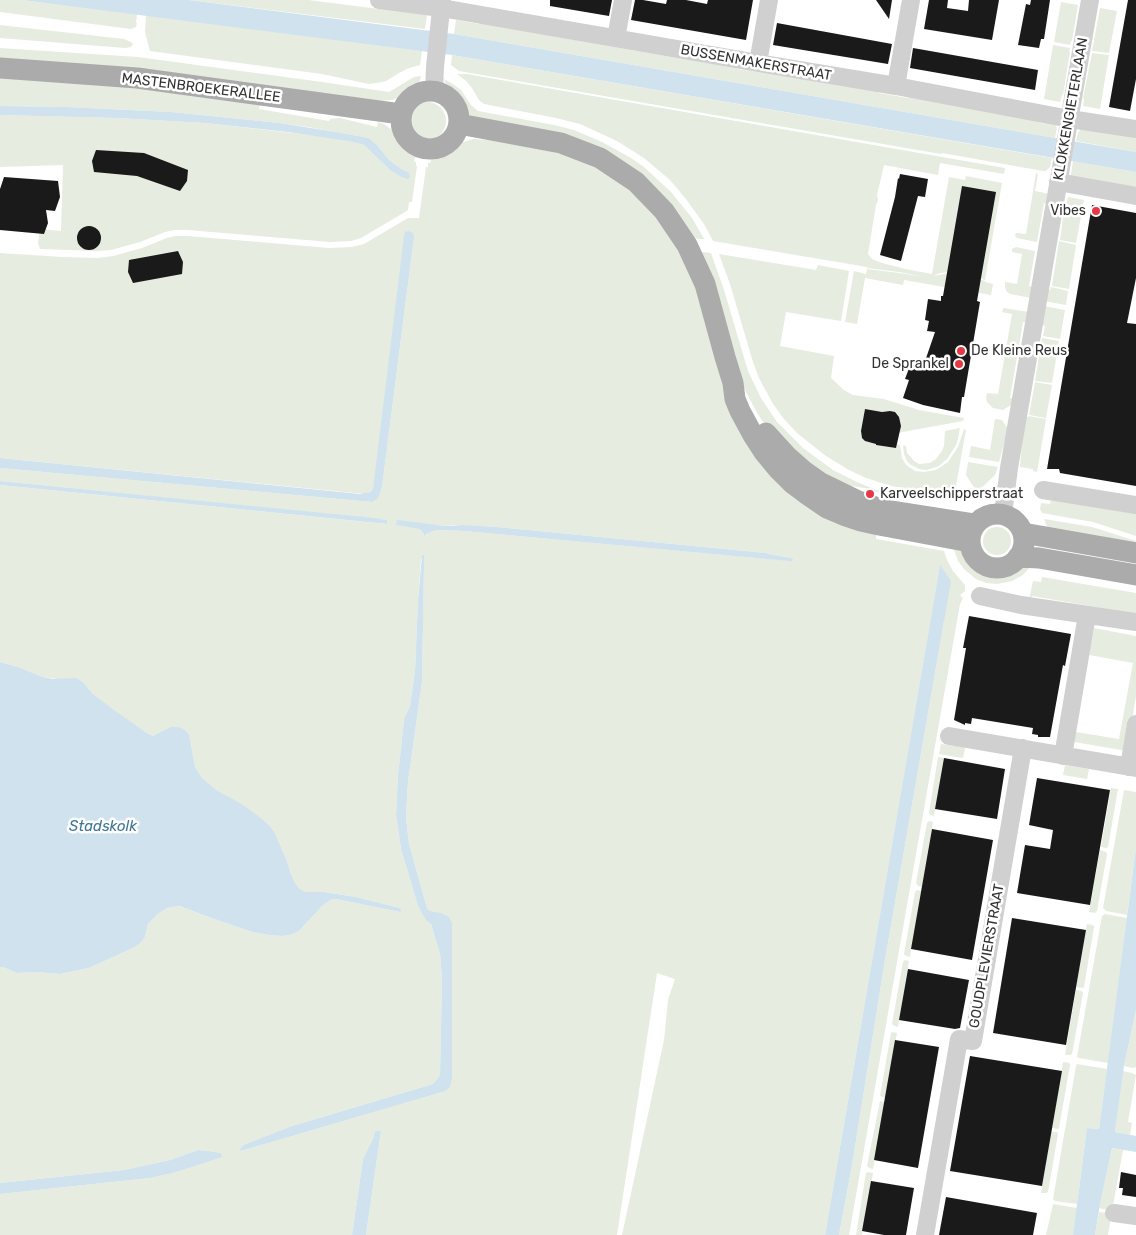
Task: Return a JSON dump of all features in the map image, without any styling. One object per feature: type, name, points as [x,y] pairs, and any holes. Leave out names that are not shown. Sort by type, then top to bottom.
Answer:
[{"type":"main road","name":"MASTENBROEKERALLEE","points":[[0,68],[137,78],[401,114]]},
{"type":"main road","points":[[425,90],[434,90],[450,98],[456,106],[459,114],[459,124],[452,139],[445,145],[429,149],[420,148],[406,138],[402,131],[401,114],[409,98],[425,90]]},
{"type":"main road","points":[[459,124],[561,143],[600,158],[636,182],[664,211],[688,244],[705,284],[733,382],[758,422],[792,461],[821,483],[858,501],[972,533]]},
{"type":"main road","points":[[992,514],[1003,514],[1018,524],[1023,533],[1024,541],[1018,557],[1012,563],[1003,567],[993,567],[984,564],[977,559],[972,551],[972,533],[983,517],[992,514]]},
{"type":"main road","points":[[1023,533],[1136,553]]},
{"type":"main road","points":[[1018,557],[1039,558],[1136,575]]},
{"type":"street","name":"BUSSENMAKERSTRAAT","points":[[379,0],[442,4],[616,38],[896,86],[1069,123],[1136,129]]},
{"type":"street","points":[[616,38],[623,0]]},
{"type":"street","points":[[758,63],[769,0]]},
{"type":"street","points":[[896,86],[911,0]]},
{"type":"street","name":"KLOKKENGIETERLAAN","points":[[1003,514],[1009,468],[1090,0]]},
{"type":"street","points":[[434,90],[442,4]]},
{"type":"street","points":[[1059,176],[1136,196]]},
{"type":"street","points":[[1044,490],[1136,506]]},
{"type":"street","points":[[980,596],[1021,605],[1136,622]]},
{"type":"street","points":[[1063,756],[1087,615]]},
{"type":"street","points":[[949,736],[1132,768],[1136,724]]},
{"type":"street","name":"GOUDPLEVIERSTRAAT","points":[[925,1235],[959,1039],[973,1041],[1017,778],[1024,748]]},
{"type":"street","points":[[1114,1213],[1136,1216]]},
{"type":"shaded area","points":[[0,0],[22,0],[137,14],[137,23],[136,27],[131,29],[0,12]]},
{"type":"shaded area","points":[[189,0],[308,0],[427,15],[425,29]]},
{"type":"shaded area","points":[[1061,2],[1078,5],[1070,45],[1054,42]]},
{"type":"shaded area","points":[[1100,8],[1117,11],[1109,53],[1092,51]]},
{"type":"shaded area","points":[[146,15],[422,51],[420,65],[409,68],[386,81],[369,84],[322,74],[150,51],[145,32]]},
{"type":"shaded area","points":[[456,20],[909,97],[1031,119],[1055,125],[1057,128],[1055,138],[454,34]]},
{"type":"shaded area","points":[[0,25],[124,39],[133,44],[131,47],[125,48],[0,38]]},
{"type":"shaded area","points":[[1053,45],[1070,48],[1063,95],[1060,102],[1044,99]]},
{"type":"shaded area","points":[[0,48],[138,57],[389,92],[414,77],[421,76],[419,84],[406,94],[392,100],[377,101],[0,60]]},
{"type":"shaded area","points":[[1092,53],[1109,55],[1100,109],[1083,106]]},
{"type":"shaded area","points":[[452,55],[1052,158],[1050,167],[1043,171],[941,154],[459,71],[451,65]]},
{"type":"shaded area","points":[[457,74],[467,74],[1005,168],[1004,174],[940,163],[938,175],[884,165],[877,195],[878,200],[868,254],[872,259],[882,263],[932,274],[949,177],[965,180],[966,176],[1002,183],[985,280],[962,274],[993,284],[991,295],[904,280],[903,285],[865,278],[857,324],[845,322],[854,271],[866,274],[867,269],[925,277],[713,241],[704,224],[686,199],[670,180],[644,158],[617,141],[580,124],[484,104],[466,81]],"holes":[[[950,272],[962,274],[950,273],[933,276]]]},
{"type":"shaded area","points":[[0,76],[147,87],[260,104],[259,109],[329,121],[330,119],[340,118],[377,127],[378,122],[392,130],[403,147],[412,152],[415,158],[414,161],[417,166],[412,202],[409,202],[408,210],[405,212],[361,238],[351,241],[330,242],[174,230],[111,250],[40,249],[38,243],[40,229],[61,231],[63,165],[0,167],[0,115],[117,118],[205,123],[328,137],[364,145],[390,170],[409,173],[389,160],[369,138],[308,127],[171,112],[0,106]]},
{"type":"shaded area","points":[[444,79],[461,90],[471,105],[478,111],[574,130],[602,142],[631,158],[644,167],[671,192],[692,218],[704,239],[692,236],[648,185],[467,115],[448,90]]},
{"type":"shaded area","points":[[427,102],[441,107],[446,121],[441,135],[427,140],[413,135],[408,121],[413,107]]},
{"type":"shaded area","points":[[1081,129],[1136,137],[1136,152],[1076,141],[1078,132]]},
{"type":"shaded area","points":[[473,139],[503,141],[560,151],[595,166],[630,188],[658,215],[681,248],[697,286],[732,404],[876,534],[876,539],[944,551],[953,571],[965,585],[965,591],[960,595],[963,598],[960,604],[849,1235],[839,1235],[944,621],[940,566],[825,1235],[622,1235],[664,1040],[668,1000],[675,979],[657,973],[617,1235],[366,1235],[381,1131],[375,1131],[363,1159],[352,1235],[0,1235],[0,1194],[150,1178],[173,1173],[222,1156],[221,1153],[198,1150],[170,1160],[124,1170],[0,1183],[0,967],[17,973],[60,974],[89,968],[133,948],[145,937],[148,924],[158,914],[167,908],[180,906],[252,932],[283,936],[299,931],[322,906],[332,899],[402,911],[400,908],[356,897],[324,892],[305,892],[299,888],[291,874],[275,833],[270,826],[202,778],[195,767],[189,734],[185,730],[170,727],[153,736],[111,709],[93,694],[84,683],[43,677],[0,662],[0,485],[386,524],[387,520],[0,481],[0,468],[372,502],[380,494],[382,487],[414,237],[373,490],[365,494],[0,458],[0,253],[98,258],[142,248],[175,236],[329,248],[352,247],[364,244],[408,218],[419,218],[426,167],[428,167],[428,163],[430,163],[434,155],[439,155],[454,145]],"holes":[[[397,521],[446,526],[497,527],[766,553],[791,558],[792,561],[464,531],[437,530],[428,533],[426,536],[421,529],[397,525]],[[424,555],[422,682],[408,782],[406,817],[409,844],[427,908],[433,913],[441,913],[450,1087],[446,1091],[241,1151],[243,1145],[292,1126],[433,1084],[440,1075],[442,978],[440,954],[431,924],[418,906],[401,849],[396,815],[404,719],[410,706],[415,671],[421,559]]]},
{"type":"shaded area","points":[[1073,161],[1136,172],[1136,191],[1070,180]]},
{"type":"shaded area","points":[[1036,173],[1038,174],[1035,191],[1050,194],[1047,204],[1044,203],[1037,242],[1015,236],[1016,233],[1026,234]]},
{"type":"shaded area","points":[[1068,197],[1084,200],[1076,243],[1060,240],[1065,202],[1067,202]]},
{"type":"shaded area","points":[[1059,241],[1076,245],[1069,289],[1052,286]]},
{"type":"shaded area","points":[[1016,247],[1035,251],[1029,286],[1032,287],[1032,298],[1010,294],[1005,287],[1005,282],[1017,284],[1022,254],[1012,252],[1012,249]]},
{"type":"shaded area","points":[[701,253],[711,253],[748,371],[761,398],[777,422],[803,448],[833,470],[859,483],[893,495],[871,491],[871,489],[835,486],[765,425],[743,386]]},
{"type":"shaded area","points":[[719,254],[816,270],[818,265],[849,271],[841,321],[786,312],[780,346],[834,356],[831,378],[844,390],[853,395],[884,399],[919,410],[964,418],[963,421],[897,433],[901,426],[898,416],[890,411],[882,412],[865,409],[861,433],[865,441],[876,442],[876,445],[896,448],[897,444],[900,445],[902,458],[906,465],[915,471],[923,472],[936,470],[948,462],[958,447],[964,429],[966,430],[954,497],[891,486],[866,478],[826,456],[797,433],[773,404],[759,378]]},
{"type":"shaded area","points":[[1051,287],[1068,291],[1066,305],[1044,301],[1046,290],[1050,290]]},
{"type":"shaded area","points":[[1044,306],[1065,310],[1060,339],[1043,336],[1045,326],[1040,324]]},
{"type":"shaded area","points":[[1004,308],[1029,312],[1027,322],[1023,322],[1010,398],[1014,399],[1011,405],[1003,410],[993,408],[986,398],[987,393],[998,394],[1012,314],[1002,312]]},
{"type":"shaded area","points":[[1042,338],[1059,341],[1052,383],[1035,381]]},
{"type":"shaded area","points":[[1035,382],[1052,385],[1046,418],[1029,415]]},
{"type":"shaded area","points":[[1024,417],[1046,419],[1037,472],[1033,471],[1033,469],[1020,467]]},
{"type":"shaded area","points":[[995,419],[1002,420],[1008,429],[999,462],[969,457],[971,446],[990,450]]},
{"type":"shaded area","points":[[960,428],[956,445],[947,459],[939,466],[927,470],[919,469],[907,461],[903,445],[906,446],[907,453],[914,461],[919,464],[930,463],[942,451],[945,431]]},
{"type":"shaded area","points":[[968,462],[998,467],[995,475],[977,492],[966,475]]},
{"type":"shaded area","points":[[1051,500],[1136,514],[1136,536],[1093,522],[1042,513],[1040,509],[1041,503],[1050,504]]},
{"type":"shaded area","points":[[1044,519],[1092,527],[1136,541],[1136,551],[1048,529]]},
{"type":"shaded area","points":[[997,527],[1007,531],[1011,541],[1007,551],[997,555],[987,551],[983,541],[987,531]]},
{"type":"shaded area","points":[[954,549],[962,550],[971,562],[988,573],[1001,574],[1019,566],[1031,566],[1023,575],[1012,581],[997,584],[986,583],[976,579],[964,569],[958,561]]},
{"type":"shaded area","points":[[1042,577],[1136,593],[1136,614],[1032,596],[1031,600],[1029,600],[1033,581],[1041,582]]},
{"type":"shaded area","points":[[1094,628],[1136,636],[1136,696],[1127,751],[1074,742],[1076,732],[1119,739],[1133,663],[1089,655]]},
{"type":"shaded area","points":[[941,744],[964,747],[963,758],[939,754]]},
{"type":"shaded area","points":[[938,757],[944,758],[934,816],[929,813]]},
{"type":"shaded area","points":[[1065,765],[1089,769],[1087,779],[1063,775]]},
{"type":"shaded area","points":[[1111,788],[1118,789],[1108,847],[1106,848],[1101,847]]},
{"type":"shaded area","points":[[1124,790],[1136,792],[1136,848],[1127,915],[1106,911],[1103,908]]},
{"type":"shaded area","points":[[929,821],[933,822],[922,887],[916,883],[927,823]]},
{"type":"shaded area","points":[[1100,850],[1107,854],[1097,911],[1095,913],[1089,912]]},
{"type":"shaded area","points":[[917,890],[921,891],[910,957],[904,954],[915,892]]},
{"type":"shaded area","points":[[1105,914],[1127,918],[1108,1063],[1077,1057],[1102,916]]},
{"type":"shaded area","points":[[1087,924],[1094,927],[1083,988],[1076,987]]},
{"type":"shaded area","points":[[905,960],[909,961],[898,1027],[892,1024],[903,962]]},
{"type":"shaded area","points":[[1076,990],[1083,993],[1072,1054],[1065,1055]]},
{"type":"shaded area","points":[[1136,1010],[1136,1067],[1133,1068],[1124,1066]]},
{"type":"shaded area","points":[[892,1032],[897,1033],[885,1098],[880,1096]]},
{"type":"shaded area","points":[[1063,1062],[1070,1065],[1058,1129],[1052,1128]]},
{"type":"shaded area","points":[[1077,1064],[1107,1069],[1099,1129],[1087,1128],[1077,1204],[1055,1201],[1053,1199]]},
{"type":"shaded area","points":[[1123,1071],[1136,1075],[1128,1122],[1132,1123],[1130,1135],[1115,1132]]},
{"type":"shaded area","points":[[880,1101],[885,1102],[873,1169],[867,1166]]},
{"type":"shaded area","points":[[1051,1132],[1057,1132],[1058,1134],[1048,1192],[1041,1193]]},
{"type":"shaded area","points":[[1112,1148],[1123,1150],[1113,1206],[1108,1210],[1099,1208]]},
{"type":"shaded area","points":[[866,1173],[873,1173],[862,1235],[856,1235]]},
{"type":"shaded area","points":[[1053,1204],[1077,1208],[1073,1235],[1046,1235]]},
{"type":"shaded area","points":[[1099,1212],[1108,1213],[1111,1217],[1108,1235],[1095,1235]]},
{"type":"water","points":[[22,0],[189,0],[454,34],[1136,152],[1136,172],[452,55]]},
{"type":"water","points":[[0,106],[171,112],[280,123],[342,133],[369,138],[389,160],[409,173],[410,177],[408,179],[402,177],[390,170],[364,145],[348,141],[205,123],[117,118],[0,115]]},
{"type":"water","points":[[405,232],[413,233],[414,237],[382,487],[377,499],[372,502],[0,468],[0,458],[360,494],[370,492],[373,489],[404,236]]},
{"type":"water","points":[[0,481],[374,518],[387,520],[387,524],[0,485]]},
{"type":"water","points":[[397,520],[446,526],[497,527],[766,553],[793,559],[789,561],[464,531],[437,530],[425,536],[420,529],[396,525]]},
{"type":"water","points":[[422,555],[424,555],[424,563],[422,682],[408,782],[406,817],[409,844],[427,908],[449,917],[452,923],[452,1077],[450,1087],[446,1091],[241,1151],[243,1145],[292,1126],[433,1084],[440,1075],[442,978],[440,954],[431,924],[426,920],[418,906],[401,849],[396,815],[404,719],[410,706],[415,671]]},
{"type":"water","points":[[940,565],[951,581],[885,960],[852,1165],[839,1235],[825,1235]]},
{"type":"water","name":"Stadskolk","points":[[0,662],[43,677],[53,679],[76,678],[111,708],[153,736],[170,727],[178,727],[185,730],[189,734],[195,767],[202,778],[218,791],[243,805],[270,826],[275,833],[291,874],[299,888],[305,892],[324,892],[356,897],[400,908],[402,911],[332,899],[322,906],[299,931],[283,936],[252,932],[180,906],[167,908],[158,914],[148,924],[145,937],[139,944],[89,968],[60,974],[17,973],[0,967]]},
{"type":"water","points":[[1136,848],[1136,1010],[1124,1066],[1115,1132],[1136,1136],[1136,1152],[1112,1148],[1095,1235],[1073,1235],[1087,1128],[1099,1129]]},
{"type":"water","points":[[375,1131],[381,1131],[366,1235],[352,1235],[363,1159]]},
{"type":"water","points":[[198,1150],[221,1153],[222,1157],[173,1173],[150,1178],[0,1194],[0,1183],[124,1170],[170,1160]]},
{"type":"building","points":[[550,0],[612,0],[609,16],[550,6]]},
{"type":"building","points":[[635,0],[666,4],[667,0],[686,0],[707,4],[708,0],[753,0],[746,40],[631,20]]},
{"type":"building","points":[[876,0],[892,0],[889,19]]},
{"type":"building","points":[[929,0],[948,0],[947,8],[968,11],[969,0],[999,0],[992,40],[924,29]]},
{"type":"building","points":[[1031,0],[1050,0],[1044,39],[1041,39],[1039,48],[1018,45],[1026,4],[1030,5]]},
{"type":"building","points":[[1128,0],[1136,0],[1136,79],[1130,111],[1109,107]]},
{"type":"building","points":[[777,23],[892,44],[888,64],[773,45]]},
{"type":"building","points":[[913,48],[1038,70],[1035,90],[910,68]]},
{"type":"building","points":[[96,150],[144,153],[188,170],[187,181],[180,191],[137,176],[94,172],[92,161]]},
{"type":"building","points":[[900,174],[928,179],[925,197],[918,196],[901,261],[880,255]]},
{"type":"building","points":[[4,177],[58,181],[60,197],[55,211],[46,210],[48,223],[44,234],[0,230],[0,189]]},
{"type":"building","points":[[962,186],[996,192],[977,301],[980,302],[960,413],[923,405],[903,398],[909,380],[905,379],[911,363],[923,367],[935,332],[927,331],[929,321],[925,320],[928,299],[941,301],[941,296],[943,296]]},
{"type":"building","points":[[1092,205],[1136,213],[1136,278],[1127,323],[1136,324],[1136,486],[1060,473],[1059,469],[1047,469]]},
{"type":"building","points":[[89,226],[98,229],[101,238],[98,247],[89,250],[80,247],[77,238],[80,229]]},
{"type":"building","points":[[178,251],[183,262],[182,274],[133,283],[128,272],[129,260]]},
{"type":"building","points":[[865,409],[895,412],[899,417],[901,426],[896,448],[876,445],[862,438],[861,431]]},
{"type":"building","points":[[969,616],[1071,634],[1065,666],[1063,665],[1050,737],[1038,737],[1038,735],[1032,734],[1033,728],[972,718],[971,724],[965,723],[965,725],[954,720],[966,648],[963,648]]},
{"type":"building","points":[[944,758],[1005,769],[997,819],[935,809]]},
{"type":"building","points":[[1037,778],[1110,790],[1090,905],[1017,893],[1025,845],[1050,849],[1053,830],[1029,825]]},
{"type":"building","points":[[932,829],[993,840],[972,960],[911,949]]},
{"type":"building","points":[[1012,918],[1086,930],[1066,1045],[993,1033]]},
{"type":"building","points":[[908,969],[969,980],[960,1028],[955,1029],[899,1020]]},
{"type":"building","points":[[895,1040],[939,1047],[918,1168],[874,1160]]},
{"type":"building","points":[[970,1056],[1062,1071],[1042,1186],[950,1171]]},
{"type":"building","points":[[1121,1172],[1136,1175],[1136,1197],[1122,1195],[1123,1188],[1119,1188]]},
{"type":"building","points":[[871,1181],[914,1188],[906,1235],[884,1235],[862,1231]]},
{"type":"building","points":[[946,1197],[1037,1213],[1033,1235],[939,1235]]},
{"type":"place","name":"Vibes","points":[[1096,211]]},
{"type":"place","name":"De Kleine Reus","points":[[961,351]]},
{"type":"place","name":"De Sprankel","points":[[959,364]]},
{"type":"place","name":"Karveelschipperstraat","points":[[870,494]]}]
